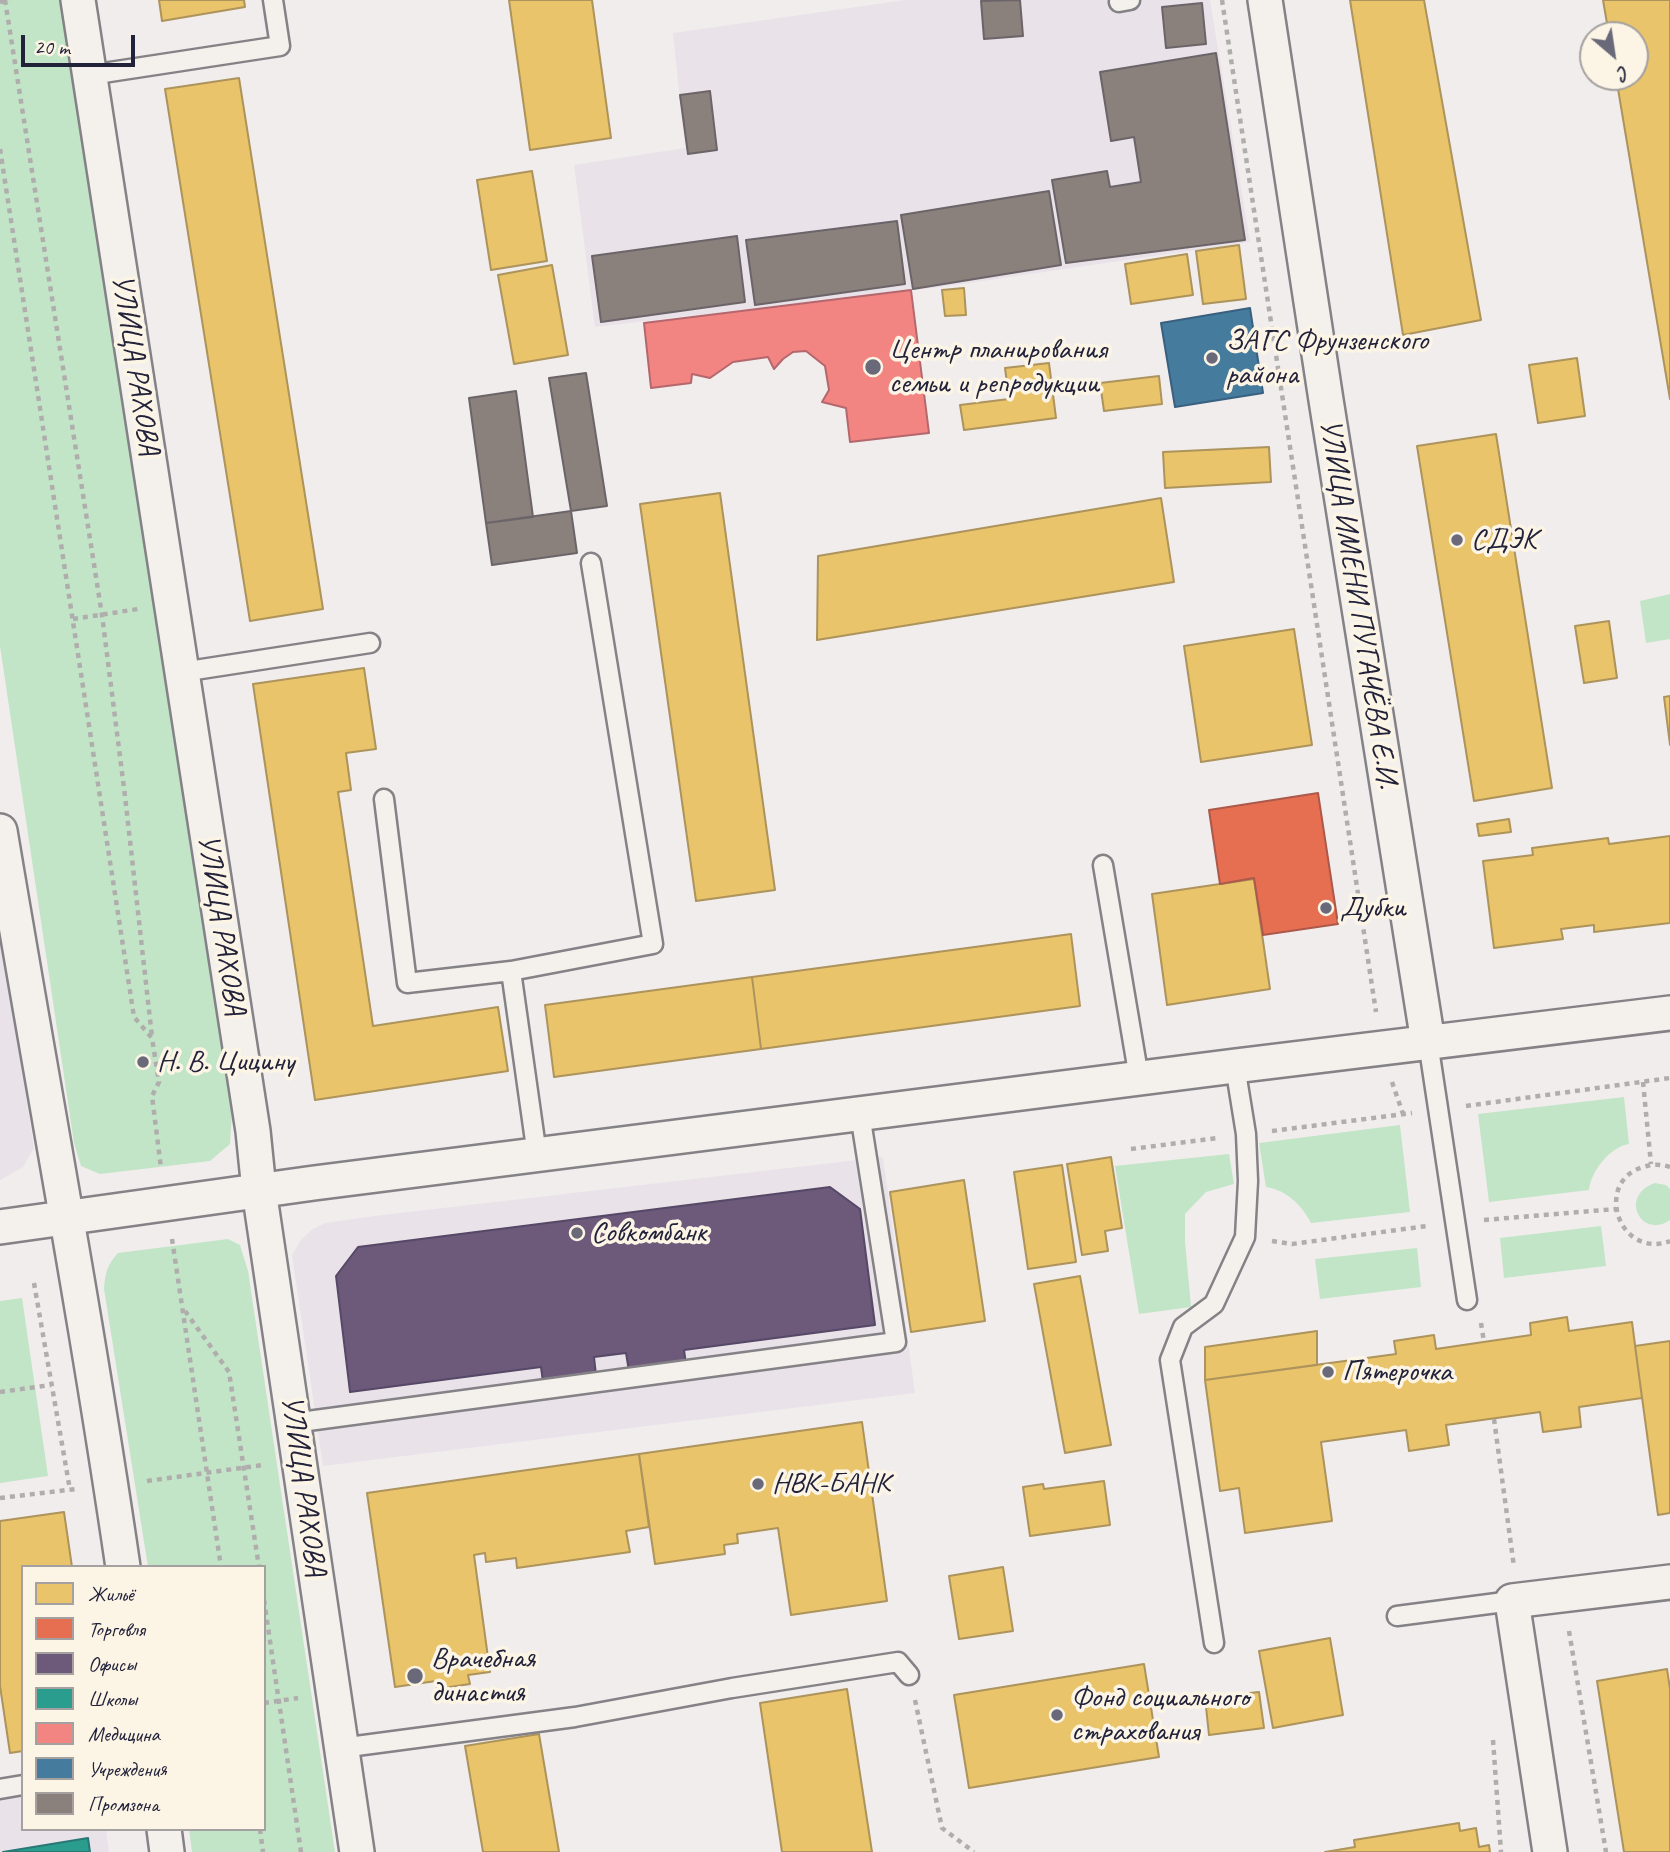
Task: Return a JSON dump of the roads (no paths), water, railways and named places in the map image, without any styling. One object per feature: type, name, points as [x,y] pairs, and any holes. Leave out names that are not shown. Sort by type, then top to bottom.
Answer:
[{"type":"street","name":"УЛИЦА РАХОВА","points":[[78,0],[253,1130],[259,1190],[356,1852]]},
{"type":"street","name":"УЛИЦА ИМЕНИ ПУГАЧЁВА Е.И.","points":[[1265,0],[1325,400],[1428,1042]]},
{"type":"street","points":[[0,831],[123,1565]]},
{"type":"street","points":[[0,1227],[259,1190],[1670,1013]]},
{"type":"street","points":[[1550,1852],[1512,1601],[1670,1583]]},
{"type":"street","points":[[164,1831],[167,1852]]},
{"type":"lane","points":[[90,75],[280,46],[273,0]]},
{"type":"lane","points":[[384,799],[407,983],[511,971],[653,944],[591,564]]},
{"type":"lane","points":[[182,671],[370,643]]},
{"type":"lane","points":[[1103,865],[1139,1078]]},
{"type":"lane","points":[[511,971],[537,1155]]},
{"type":"lane","points":[[1428,1042],[1467,1300]]},
{"type":"lane","points":[[1214,1643],[1170,1360],[1183,1328],[1214,1304],[1245,1237],[1248,1181],[1246,1134],[1235,1066]]},
{"type":"lane","points":[[293,1423],[896,1342],[860,1114]]},
{"type":"lane","points":[[1397,1616],[1512,1601]]},
{"type":"lane","points":[[341,1748],[575,1717],[732,1688],[898,1662],[909,1675]]},
{"type":"lane","points":[[0,1789],[21,1785]]},
{"type":"place","name":"ЗАГС Фрунзенского района","points":[[1212,358]]},
{"type":"place","name":"Центр планирования семьи и репродукции","points":[[873,367]]},
{"type":"place","name":"СДЭК","points":[[1457,540]]},
{"type":"place","name":"Дубки","points":[[1326,908]]},
{"type":"place","name":"Н. В. Цицину","points":[[143,1062]]},
{"type":"place","name":"Совкомбанк","points":[[577,1233]]},
{"type":"place","name":"Пятерочка","points":[[1328,1372]]},
{"type":"place","name":"НВК-БАНК","points":[[758,1484]]},
{"type":"place","name":"Врачебная династия","points":[[415,1676]]},
{"type":"place","name":"Фонд социального страхования","points":[[1057,1715]]}]
